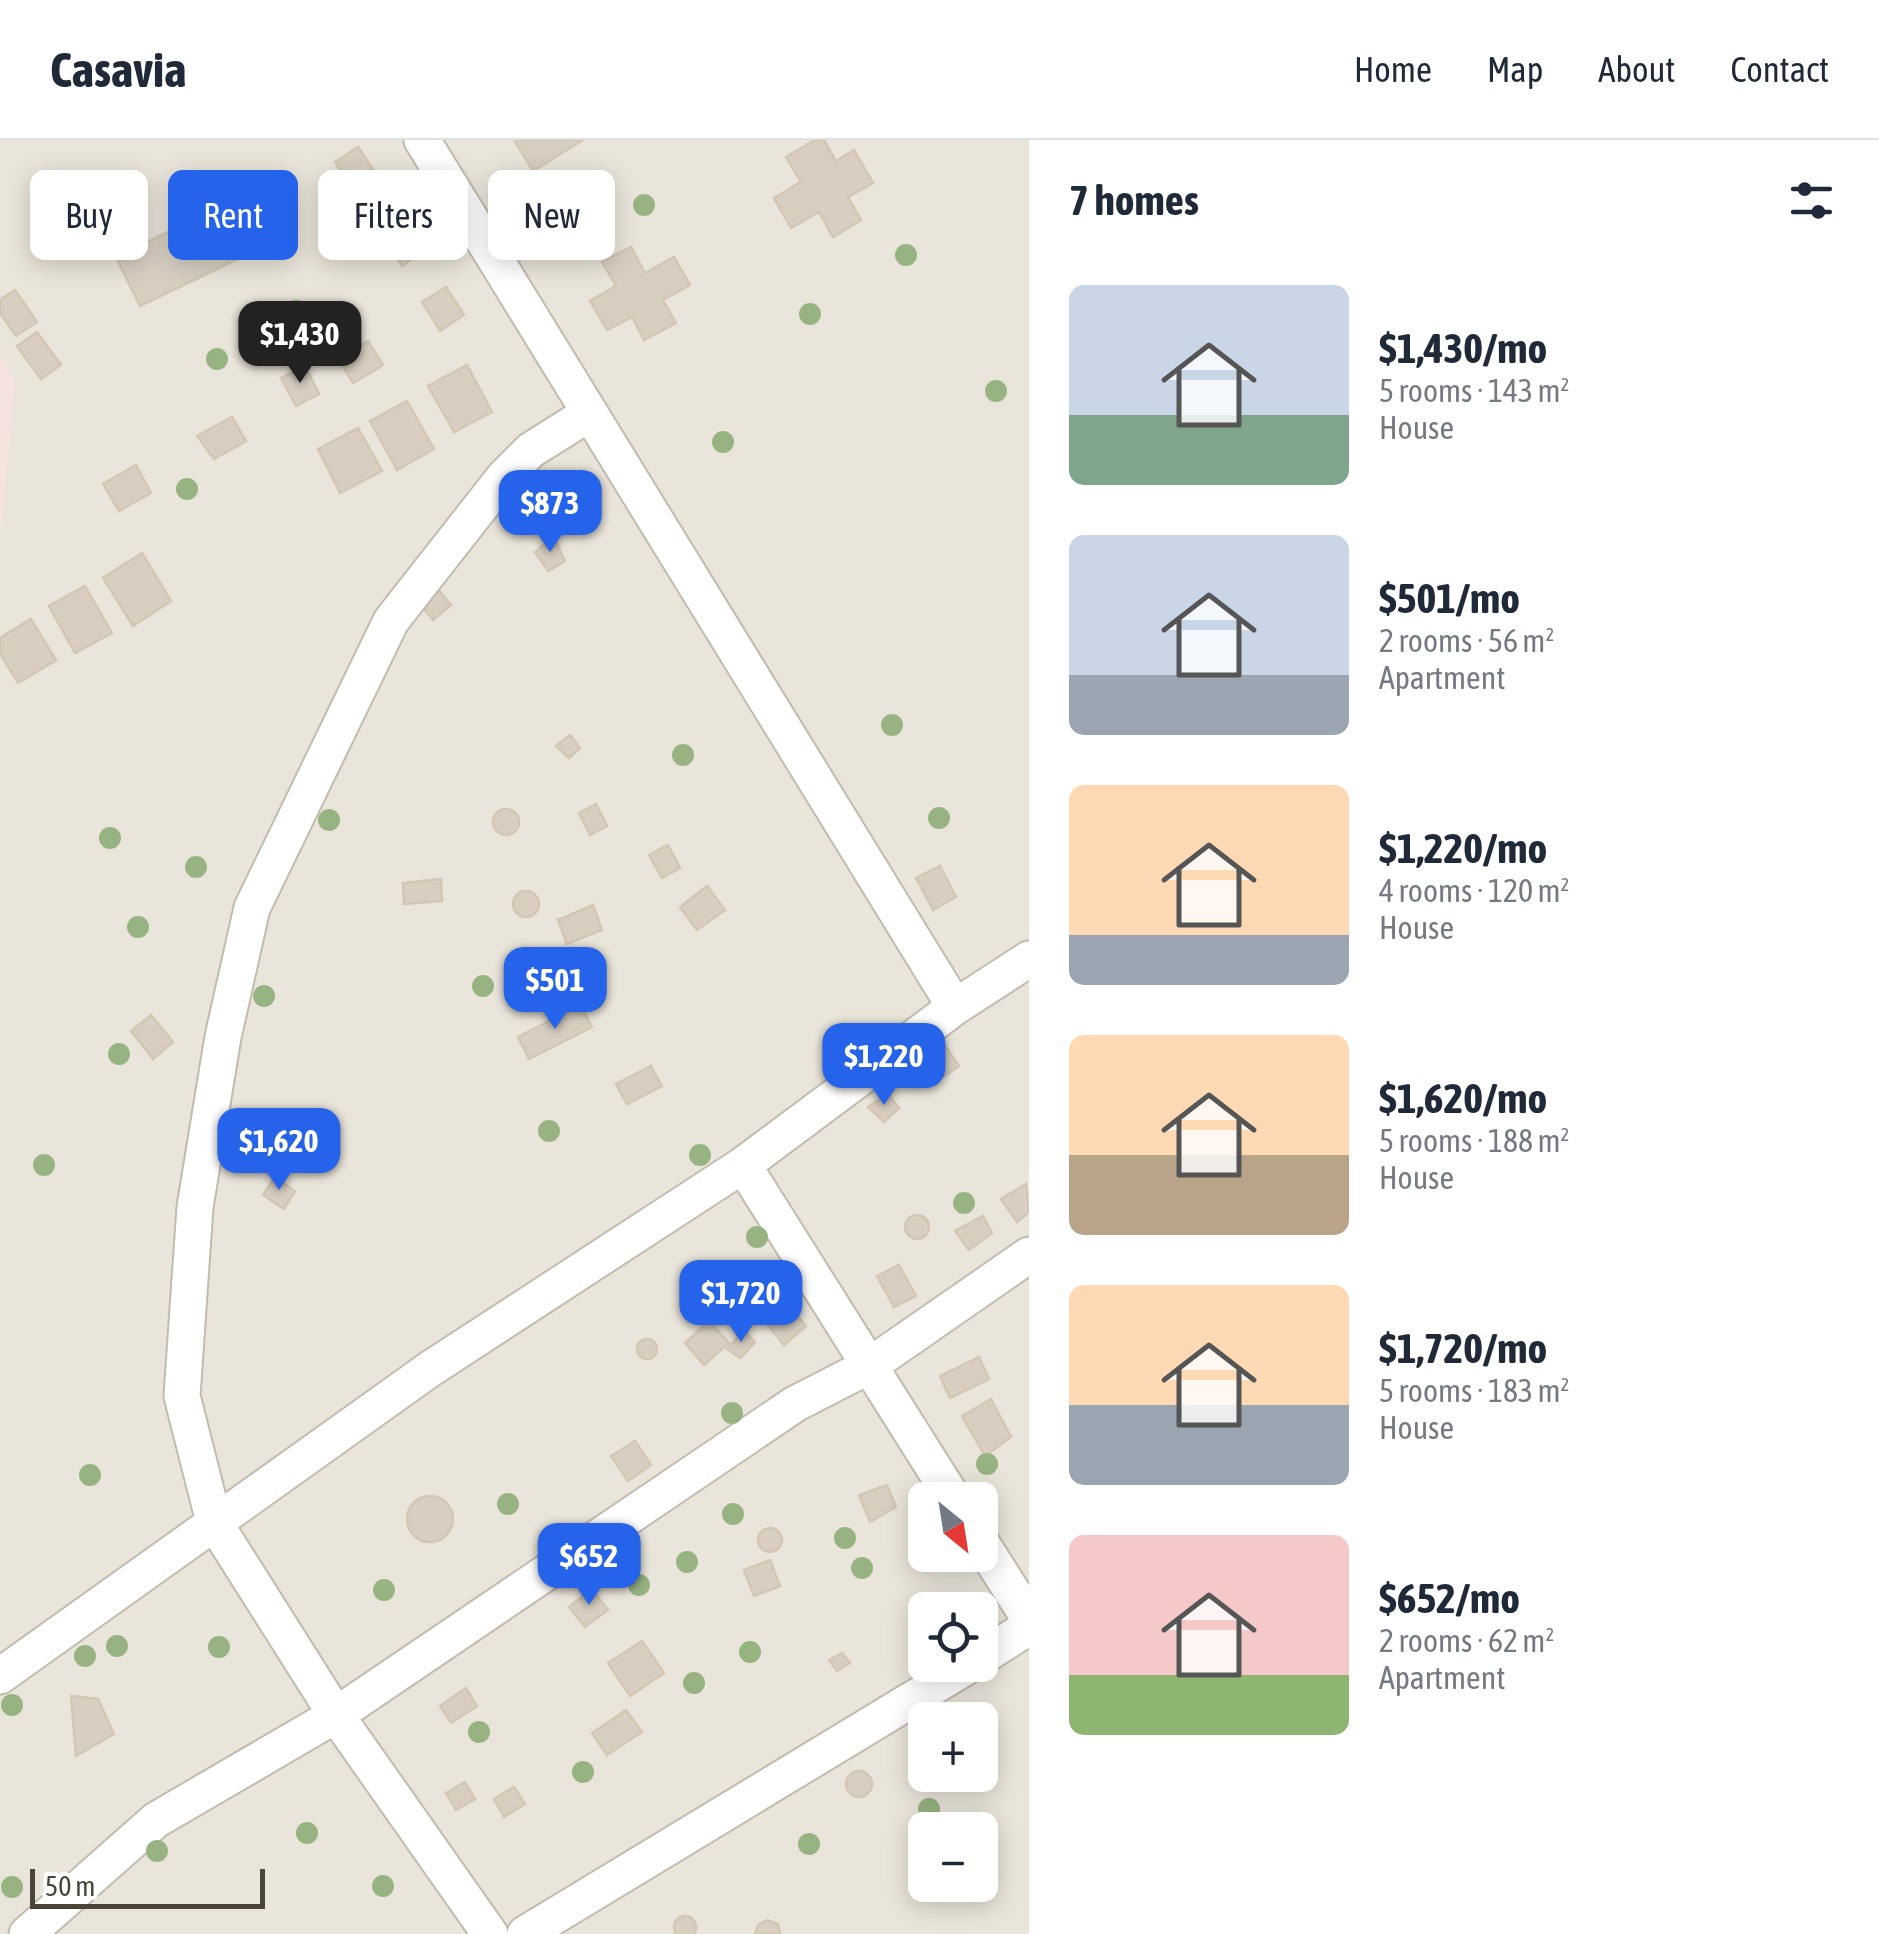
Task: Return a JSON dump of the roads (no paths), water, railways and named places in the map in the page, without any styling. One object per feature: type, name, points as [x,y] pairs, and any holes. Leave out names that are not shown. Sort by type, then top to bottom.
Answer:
[{"type":"street","points":[[422,140],[955,1007]]},
{"type":"street","points":[[490,1934],[336,1715],[214,1522],[182,1396],[195,1207],[223,1037],[252,908],[391,622],[504,477],[531,450],[590,413]]},
{"type":"street","points":[[0,1676],[430,1369],[743,1165],[955,1007],[1029,959]]},
{"type":"street","points":[[743,1165],[943,1482]]},
{"type":"street","points":[[27,1934],[156,1820],[336,1715],[795,1404],[869,1366],[1029,1255]]},
{"type":"street","points":[[998,1569],[1029,1618]]},
{"type":"street","points":[[998,1647],[1029,1627]]},
{"type":"street","points":[[525,1934],[940,1682]]}]
